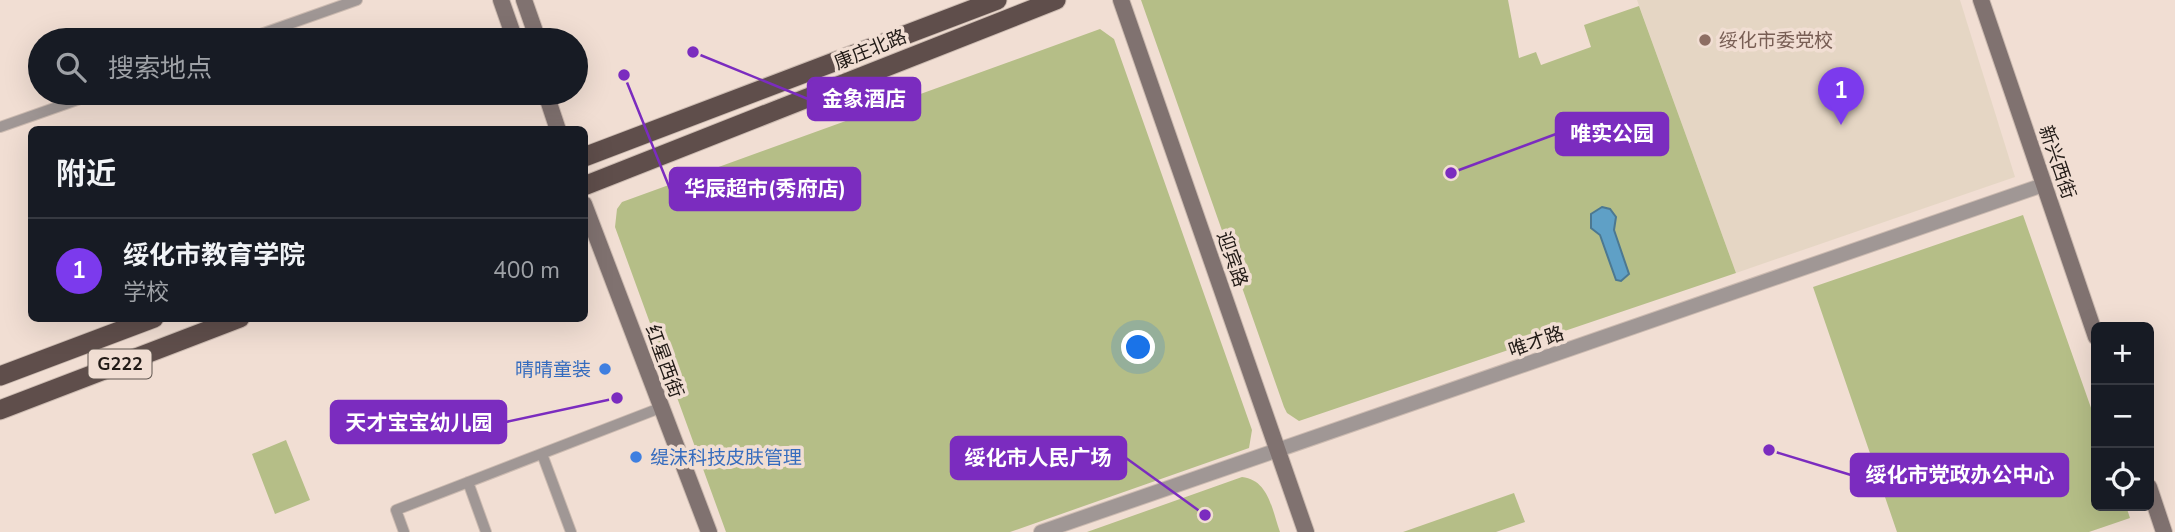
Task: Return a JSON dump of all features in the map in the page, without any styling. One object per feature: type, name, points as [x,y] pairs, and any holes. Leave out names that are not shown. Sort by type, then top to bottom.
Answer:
[{"type":"highway","name":"康庄北路","points":[[588,155],[997,0]]},
{"type":"highway","name":"康庄北路","points":[[588,184],[1056,0]]},
{"type":"highway","name":"G222","points":[[0,376],[143,322]]},
{"type":"highway","name":"G222","points":[[0,410],[230,322]]},
{"type":"main road","points":[[500,0],[510,28]]},
{"type":"main road","points":[[524,0],[534,28]]},
{"type":"main road","name":"迎宾路","points":[[1121,0],[1306,532]]},
{"type":"main road","name":"新兴西街","points":[[1981,0],[2091,323]]},
{"type":"main road","points":[[549,105],[557,126]]},
{"type":"main road","name":"红星西街","points":[[588,215],[709,532]]},
{"type":"main road","points":[[2154,502],[2164,532]]},
{"type":"street","points":[[278,28],[357,0]]},
{"type":"street","points":[[0,128],[64,105]]},
{"type":"street","name":"唯才路","points":[[1041,532],[2043,185]]},
{"type":"street","points":[[404,532],[396,510],[660,408]]},
{"type":"street","points":[[542,454],[571,532]]},
{"type":"street","points":[[468,482],[486,532]]},
{"type":"shaded area","points":[[1637,0],[1960,0],[2015,177],[1736,273]]},
{"type":"green space","points":[[1141,0],[1508,0],[1519,58],[1536,52],[1541,65],[1591,47],[1584,25],[1639,6],[1736,273],[1299,421],[1287,413],[1284,407]]},
{"type":"green space","points":[[1100,29],[1114,39],[1252,430],[1249,448],[1010,532],[726,532],[615,227],[617,209],[622,202]]},
{"type":"green space","points":[[2023,215],[2091,408],[2091,511],[2128,511],[2130,518],[2089,532],[1897,532],[1813,287]]},
{"type":"green space","points":[[286,440],[310,500],[275,514],[252,454]]},
{"type":"green space","points":[[1242,477],[1251,479],[1264,490],[1280,532],[1087,532]]},
{"type":"green space","points":[[1514,493],[1525,522],[1496,532],[1403,532]]},
{"type":"water","points":[[1602,207],[1610,209],[1616,217],[1614,230],[1629,274],[1621,281],[1616,280],[1600,235],[1591,228],[1591,214]]},
{"type":"place","name":"绥化市委党校","points":[[1705,40]]},
{"type":"place","name":"金象酒店","points":[[693,52]]},
{"type":"place","name":"华辰超市(秀府店)","points":[[624,75]]},
{"type":"place","name":"绥化市教育学院","points":[[1841,125]]},
{"type":"place","name":"唯实公园","points":[[1451,173]]},
{"type":"place","name":"晴晴童装","points":[[605,369]]},
{"type":"place","name":"天才宝宝幼儿园","points":[[617,398]]},
{"type":"place","name":"绥化市党政办公中心","points":[[1769,450]]},
{"type":"place","name":"缇沫科技皮肤管理","points":[[636,457]]},
{"type":"place","name":"绥化市人民广场","points":[[1205,515]]}]
